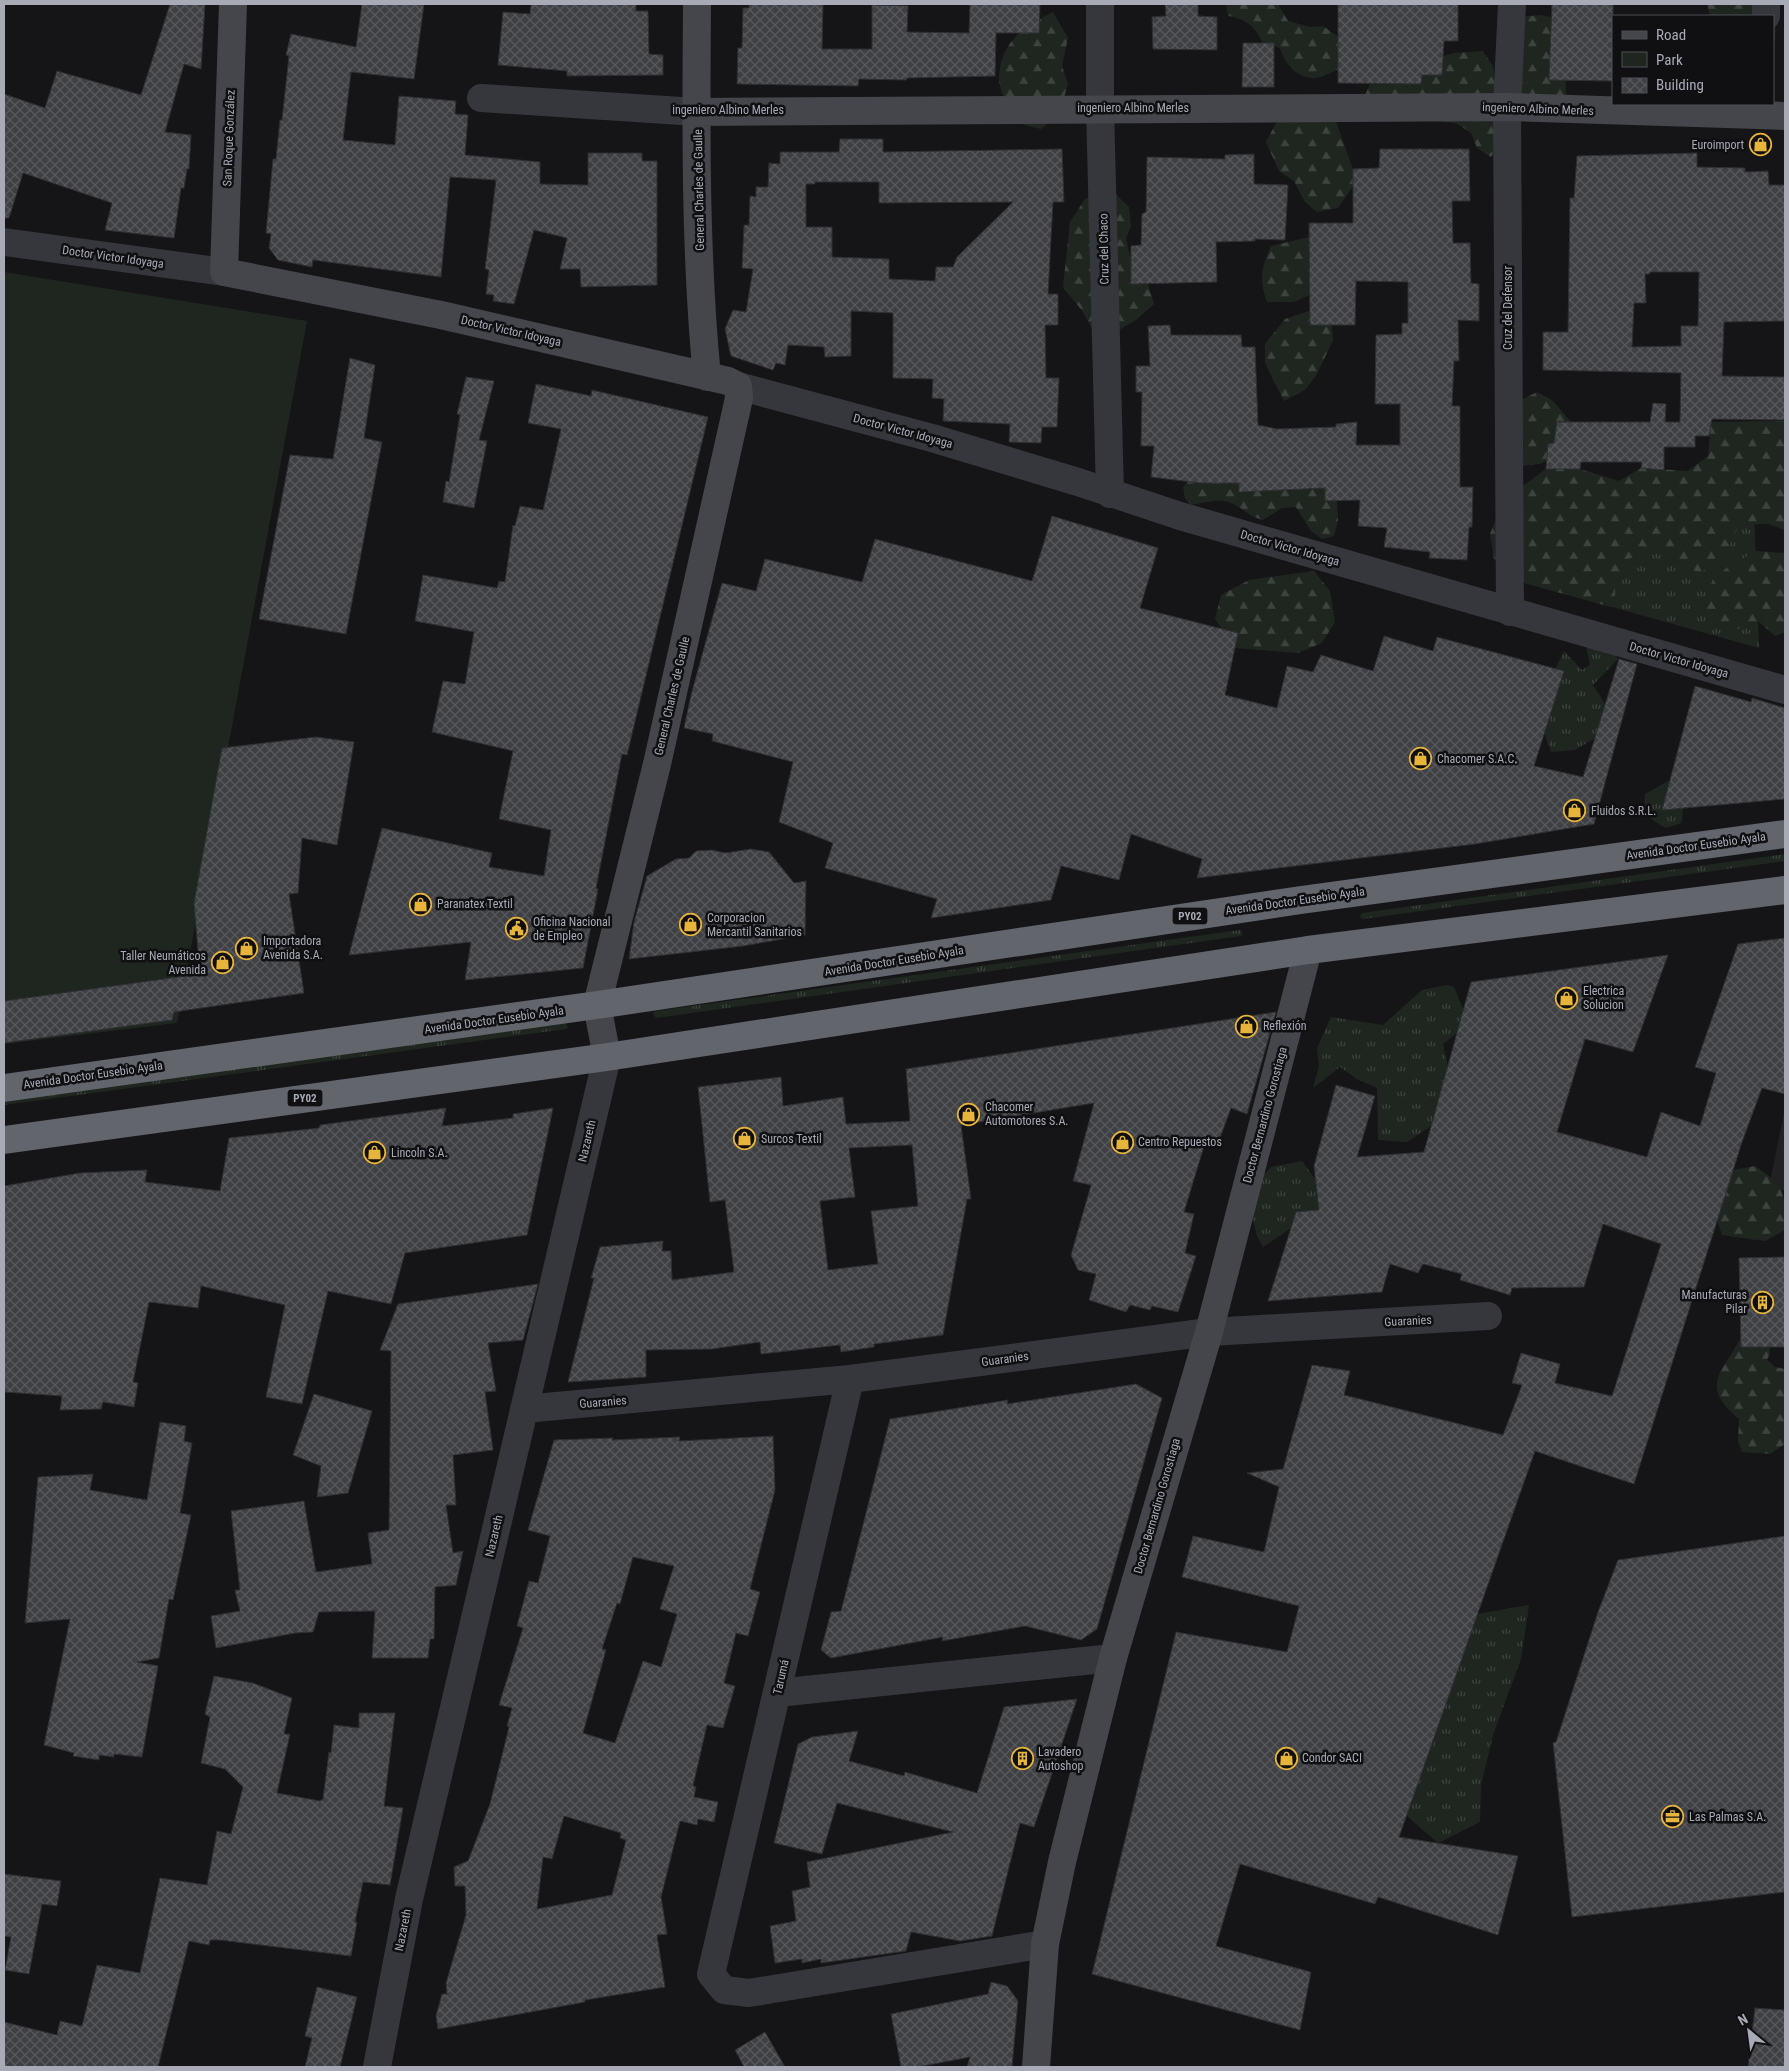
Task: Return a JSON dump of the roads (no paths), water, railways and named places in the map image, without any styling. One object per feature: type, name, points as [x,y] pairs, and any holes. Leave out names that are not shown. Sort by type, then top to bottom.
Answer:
[{"type":"highway","name":"Avenida Doctor Eusebio Ayala","points":[[4,1088],[596,1005],[1301,900],[1785,834]]},
{"type":"highway","name":"PY02","points":[[4,1140],[607,1057],[1308,950],[1785,890]]},
{"type":"street","name":"San Roque González","points":[[224,272],[233,4]]},
{"type":"street","name":"General Charles de Gaulle","points":[[697,4],[697,112],[702,332],[706,377]]},
{"type":"street","name":"Cruz del Chaco","points":[[1100,4],[1100,108],[1110,494]]},
{"type":"street","name":"Cruz del Defensor","points":[[1510,612],[1507,107],[1512,4]]},
{"type":"street","name":"ingeniero Albino Merles","points":[[481,98],[697,112],[1100,108],[1507,107],[1772,112]]},
{"type":"street","name":"Doctor Victor Idoyaga","points":[[4,242],[224,272],[441,315],[728,381],[738,386],[932,438],[1078,482],[1110,494],[1510,612],[1785,690]]},
{"type":"street","name":"General Charles de Gaulle","points":[[596,1005],[657,764],[739,398],[738,386]]},
{"type":"street","name":"Doctor Bernardino Gorostiaga","points":[[1036,2067],[1045,1944],[1113,1658],[1209,1332],[1308,950]]},
{"type":"street","name":"Nazareth","points":[[377,2067],[409,1898],[607,1057],[596,1005]]},
{"type":"street","name":"Guaranies","points":[[524,1409],[850,1379],[1209,1332],[1488,1316]]},
{"type":"street","name":"Tarumá","points":[[850,1379],[711,1974],[724,1990],[749,1993],[1045,1944]]},
{"type":"street","points":[[777,1693],[1113,1658]]},
{"type":"place","name":"Euroimport","points":[[1760,145]]},
{"type":"place","name":"Chacomer S.A.C.","points":[[1421,759]]},
{"type":"place","name":"Fluidos S.R.L.","points":[[1575,811]]},
{"type":"place","name":"Paranatex Textil","points":[[421,904]]},
{"type":"place","name":"Corporacion Mercantil Sanitarios","points":[[691,925]]},
{"type":"place","name":"Oficina Nacional de Empleo","points":[[517,929]]},
{"type":"place","name":"Importadora Avenida S.A.","points":[[247,948]]},
{"type":"place","name":"Taller Neumáticos Avenida","points":[[222,963]]},
{"type":"place","name":"Electrica Solucion","points":[[1567,998]]},
{"type":"place","name":"Reflexión","points":[[1247,1026]]},
{"type":"place","name":"Chacomer Automotores S.A.","points":[[969,1114]]},
{"type":"place","name":"Surcos Textil","points":[[745,1139]]},
{"type":"place","name":"Centro Repuestos","points":[[1122,1142]]},
{"type":"place","name":"Lincoln S.A.","points":[[375,1153]]},
{"type":"place","name":"Manufacturas Pilar","points":[[1763,1302]]},
{"type":"place","name":"Condor SACI","points":[[1286,1758]]},
{"type":"place","name":"Lavadero Autoshop","points":[[1022,1759]]},
{"type":"place","name":"Las Palmas S.A.","points":[[1673,1817]]}]
